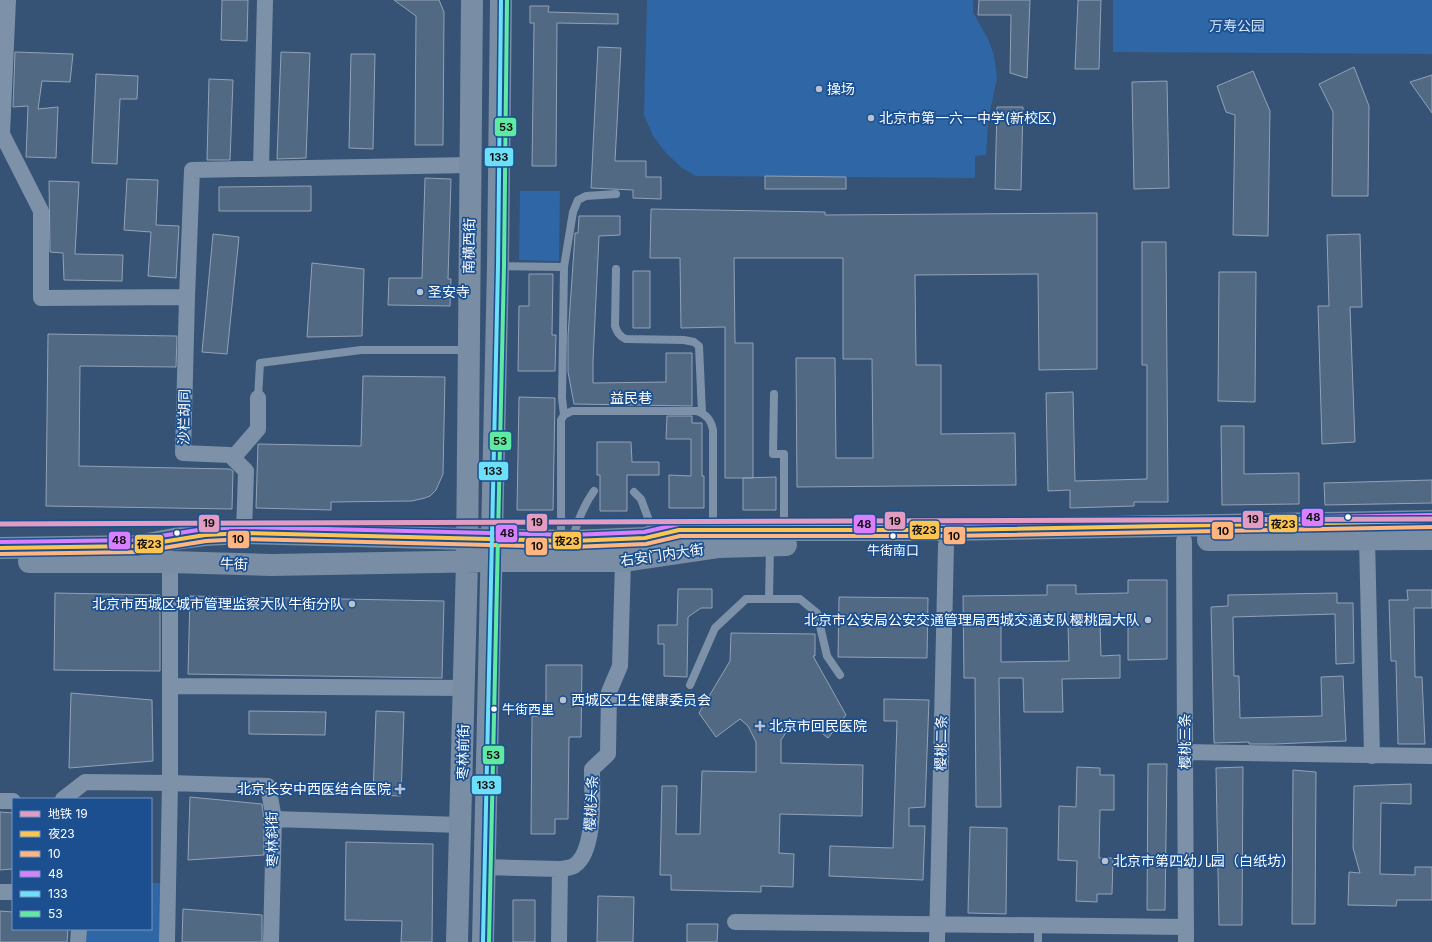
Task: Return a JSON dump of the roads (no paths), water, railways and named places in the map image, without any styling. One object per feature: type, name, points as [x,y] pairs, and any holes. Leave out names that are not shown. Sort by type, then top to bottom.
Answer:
[{"type":"main road","name":"南横西街","points":[[467,562],[472,0]]},
{"type":"main road","name":"南横西街","points":[[492,561],[498,266],[501,0]]},
{"type":"main road","name":"右安门内大街","points":[[467,539],[566,540],[645,538],[679,530],[713,530],[777,538],[1184,533],[1432,521]]},
{"type":"main road","points":[[0,548],[137,546],[205,534],[244,533],[467,539]]},
{"type":"main road","name":"右安门内大街","points":[[1184,533],[1432,539]]},
{"type":"main road","name":"右安门内大街","points":[[467,562],[623,561],[777,538]]},
{"type":"main road","name":"枣林前街","points":[[483,942],[492,561]]},
{"type":"main road","name":"牛街","points":[[0,562],[170,562],[272,565],[467,562]]},
{"type":"main road","name":"枣林前街","points":[[457,942],[467,562]]},
{"type":"street","points":[[8,0],[1,134],[41,211],[41,298],[187,297],[192,170],[470,165]]},
{"type":"street","points":[[260,169],[265,0]]},
{"type":"street","name":"沙栏胡同","points":[[187,297],[183,453],[230,455],[233,458]]},
{"type":"street","points":[[244,533],[246,471],[233,458],[258,429],[258,398]]},
{"type":"street","name":"樱桃三条","points":[[1184,533],[1186,934]]},
{"type":"street","name":"樱桃二条","points":[[937,942],[946,537]]},
{"type":"street","points":[[1367,538],[1372,756]]},
{"type":"street","name":"樱桃头条","points":[[560,869],[574,866],[583,857],[590,835],[592,769],[608,754],[609,692],[620,666],[623,561]]},
{"type":"street","points":[[167,942],[170,782],[170,562]]},
{"type":"street","points":[[170,686],[464,688]]},
{"type":"street","points":[[1186,752],[1432,756]]},
{"type":"street","points":[[64,798],[85,782],[170,782]]},
{"type":"street","points":[[84,798],[85,782]]},
{"type":"street","name":"枣林斜街","points":[[170,782],[268,786],[274,819],[271,942]]},
{"type":"street","points":[[0,801],[12,802]]},
{"type":"street","points":[[274,819],[461,825]]},
{"type":"street","points":[[484,867],[560,869],[559,942]]},
{"type":"street","points":[[0,892],[12,892]]},
{"type":"street","points":[[735,922],[1038,925],[1186,934]]},
{"type":"street","points":[[78,942],[79,930]]},
{"type":"lane","points":[[566,540],[562,420],[564,415],[562,398],[564,266],[573,212],[578,200],[586,196],[616,194]]},
{"type":"lane","points":[[498,266],[564,266]]},
{"type":"lane","points":[[616,269],[615,326],[621,337],[626,339],[684,340],[694,342],[699,346],[702,413],[708,417],[712,423],[713,430],[713,530]]},
{"type":"lane","points":[[258,398],[260,363],[361,350],[468,350]]},
{"type":"lane","points":[[769,599],[777,538],[784,454],[773,454],[774,394]]},
{"type":"lane","name":"益民巷","points":[[564,415],[572,411],[702,413]]},
{"type":"lane","points":[[566,540],[577,524],[594,491]]},
{"type":"lane","points":[[634,492],[641,499],[655,535]]},
{"type":"lane","points":[[690,685],[715,628],[746,599],[800,599],[817,613],[827,656],[840,675]]},
{"type":"lane","points":[[1038,925],[1038,942]]},
{"type":"metro line","name":"19","points":[[0,524],[1432,519]]},
{"type":"place","name":"操场","points":[[819,89]]},
{"type":"place","name":"北京市第一六一中学(新校区)","points":[[871,118]]},
{"type":"place","name":"圣安寺","points":[[420,292]]},
{"type":"place","name":"牛街南口","points":[[893,536]]},
{"type":"place","name":"北京市西城区城市管理监察大队牛街分队","points":[[352,604]]},
{"type":"place","name":"北京市公安局公安交通管理局西城交通支队樱桃园大队","points":[[1148,620]]},
{"type":"place","name":"西城区卫生健康委员会","points":[[563,700]]},
{"type":"place","name":"牛街西里","points":[[494,709]]},
{"type":"place","name":"北京市回民医院","points":[[760,726]]},
{"type":"place","name":"北京长安中西医结合医院","points":[[400,789]]},
{"type":"place","name":"北京市第四幼儿园（白纸坊）","points":[[1105,861]]},
{"type":"park label","name":"万寿公园","points":[[1237,26]]}]
